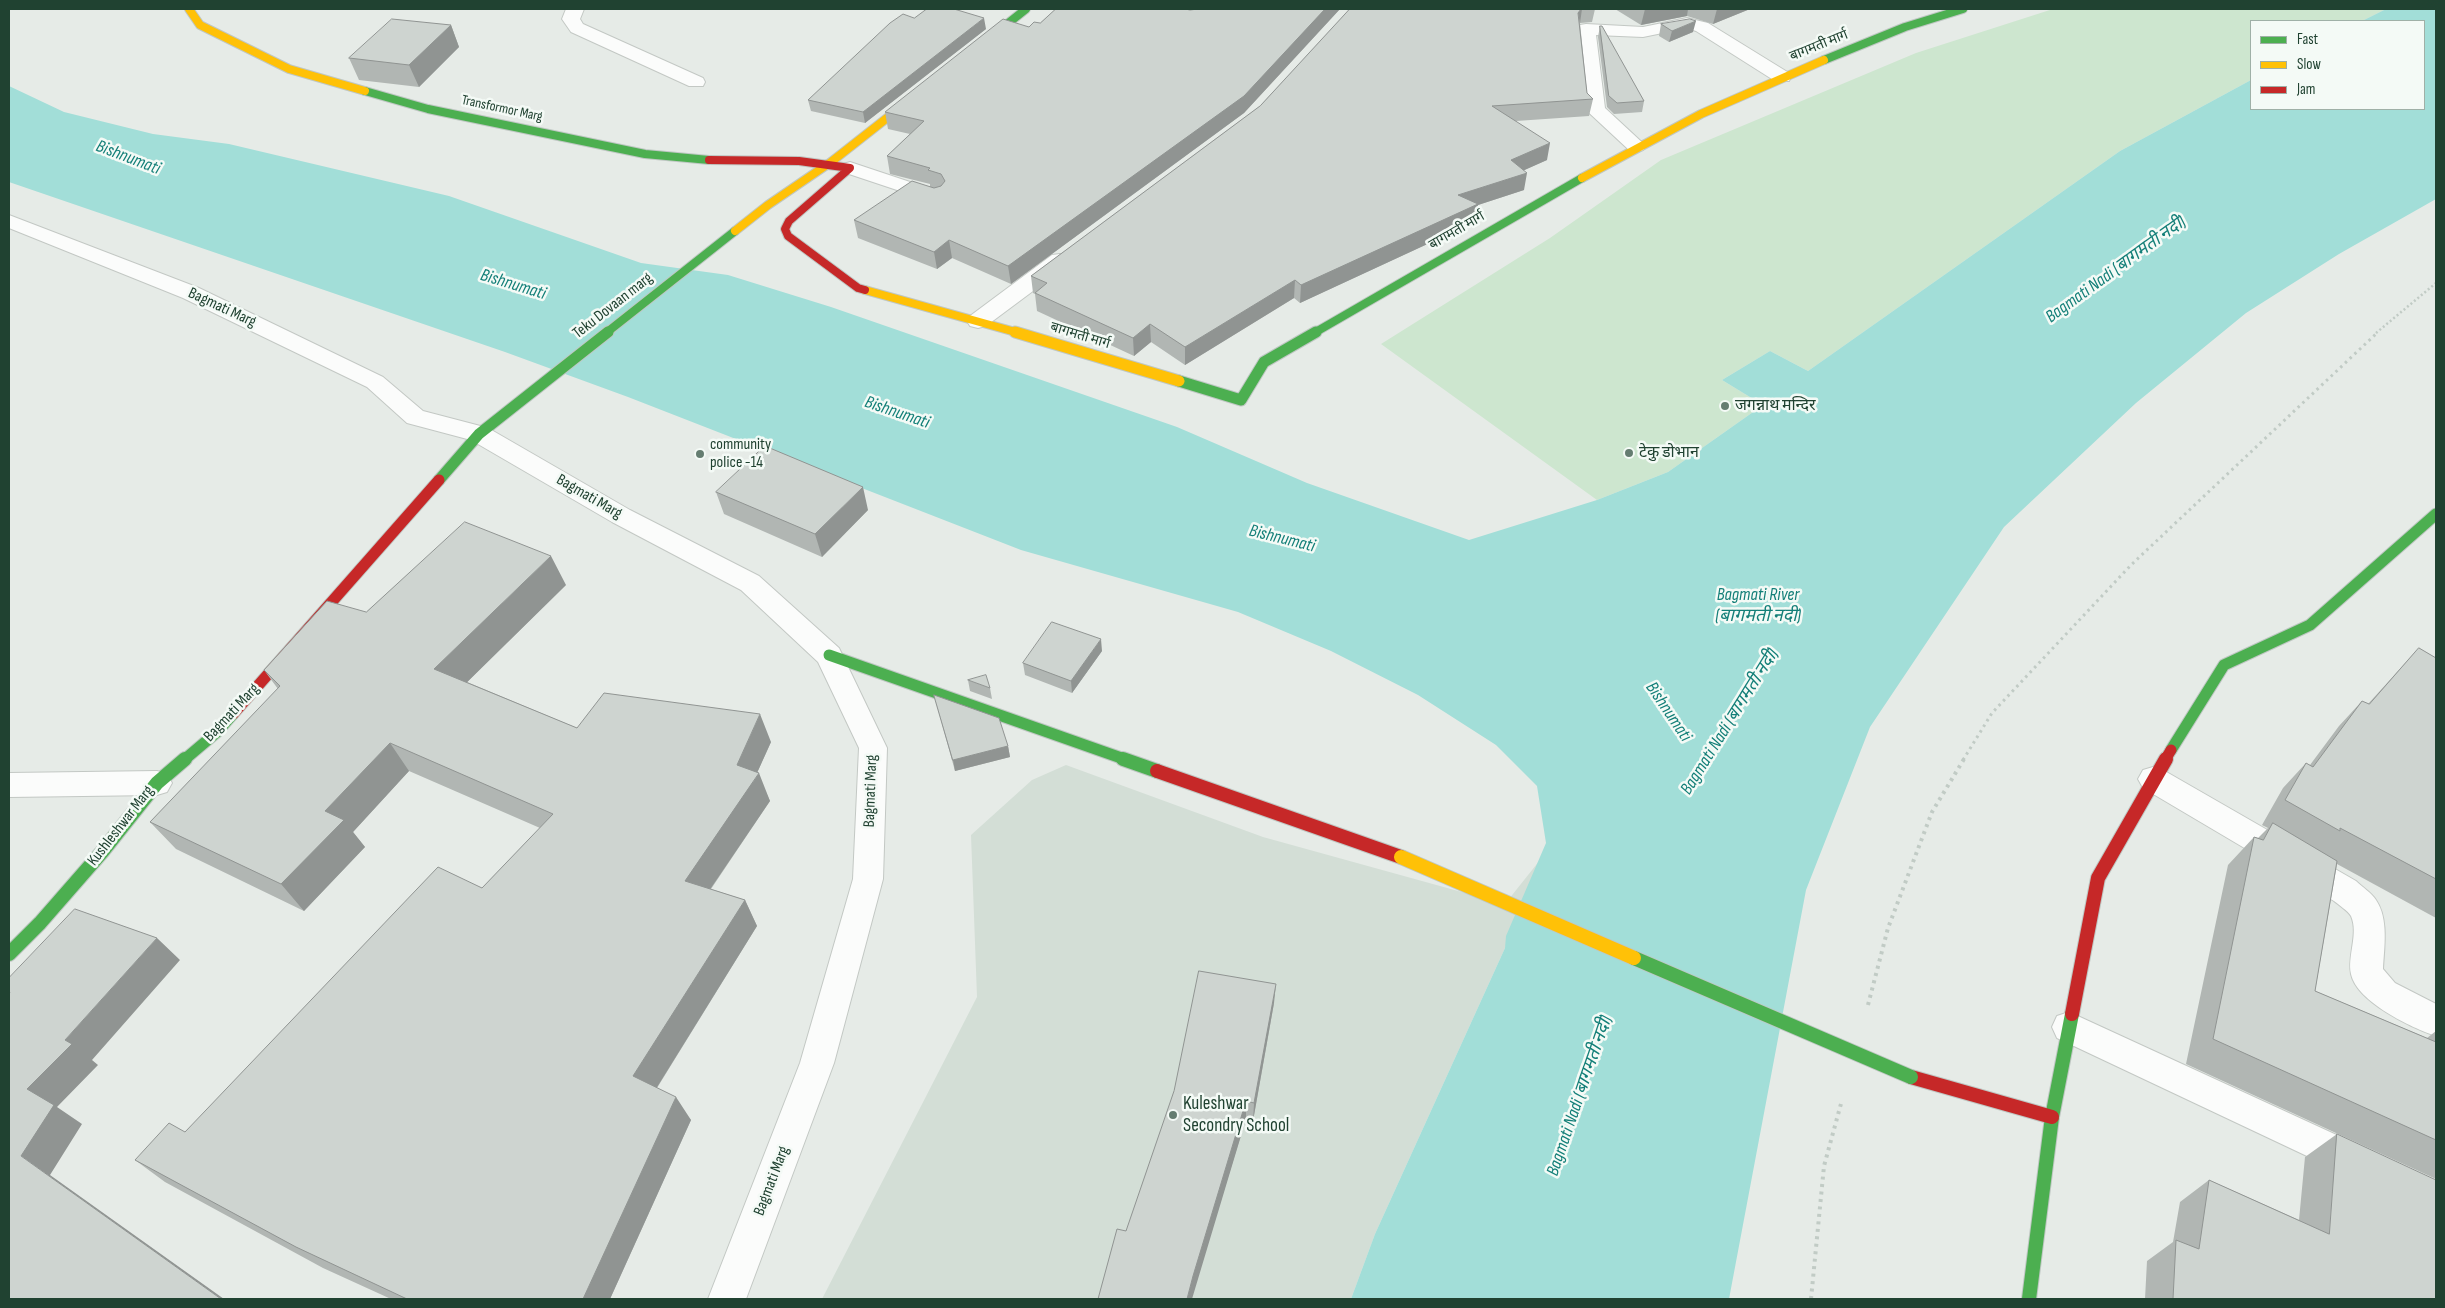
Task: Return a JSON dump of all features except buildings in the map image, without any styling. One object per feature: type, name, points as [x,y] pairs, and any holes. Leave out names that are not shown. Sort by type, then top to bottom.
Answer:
[{"type":"street","name":"Transformor Marg","points":[[189,9],[200,25],[289,69],[428,109],[645,154],[735,162],[841,165]]},
{"type":"street","points":[[575,9],[571,20],[577,28],[696,82]]},
{"type":"street","points":[[971,52],[1026,9]]},
{"type":"street","name":"बागमती मार्ग","points":[[978,322],[1241,400],[1264,362],[1636,146],[1782,77],[1905,27],[1963,9]]},
{"type":"street","points":[[1636,146],[1596,110],[1586,29],[1643,32],[1687,23],[1702,27],[1782,77]]},
{"type":"street","points":[[924,89],[841,165],[789,221],[785,229],[788,236],[858,288],[978,322],[1072,252]]},
{"type":"street","points":[[841,165],[936,197]]},
{"type":"street","name":"Teku Dovaan marg","points":[[479,434],[768,205],[841,165]]},
{"type":"street","name":"Bagmati Marg","points":[[9,222],[209,302],[375,382],[414,417],[479,434],[621,516],[750,583],[829,655],[873,748],[868,879],[817,1063],[727,1299]]},
{"type":"street","name":"Bagmati Marg","points":[[157,783],[217,732],[479,434]]},
{"type":"street","points":[[2030,1299],[2052,1117],[2098,878],[2152,778],[2224,665],[2310,625],[2436,514]]},
{"type":"street","points":[[829,655],[1401,857],[1911,1077],[2052,1117]]},
{"type":"street","points":[[2152,778],[2271,850],[2345,891],[2365,909],[2369,930],[2367,974],[2383,993],[2436,1021]]},
{"type":"street","name":"Kushleshwar Marg","points":[[9,785],[157,783]]},
{"type":"street","name":"Kushleshwar Marg","points":[[9,954],[40,923],[96,859],[157,783]]},
{"type":"street","points":[[2069,1027],[2382,1174]]},
{"type":"path","points":[[1865,1014],[1888,928],[1932,812],[1992,713],[2131,565],[2374,335],[2436,283]]},
{"type":"path","points":[[1811,1299],[1824,1166],[1842,1099]]},
{"type":"shaded area","name":"Kuleshwar Secondry School","points":[[1066,765],[1263,837],[1505,904],[1540,860],[1505,948],[1375,1234],[1351,1299],[822,1299],[977,997],[971,835],[1032,780]]},
{"type":"green space","points":[[2053,9],[2386,9],[2364,20],[2250,20],[2250,81],[2120,151],[1808,371],[1770,351],[1722,380],[1763,405],[1668,472],[1597,500],[1381,344],[1550,238],[1661,160],[1916,53]]},
{"type":"water","name":"Bagmati River (बागमती नदी)","points":[[2386,9],[2436,9],[2436,199],[2339,254],[2246,313],[2136,403],[2004,527],[1870,727],[1806,890],[1729,1299],[1351,1299],[1375,1234],[1505,948],[1506,936],[1546,843],[1537,786],[1496,745],[1418,695],[1331,651],[1238,612],[1021,550],[628,397],[505,352],[9,182],[9,86],[64,112],[153,134],[229,144],[449,196],[641,263],[728,275],[831,307],[1177,427],[1307,483],[1469,540],[1597,500],[1668,472],[1763,405],[1722,380],[1770,351],[1808,371],[2120,151],[2250,81],[2250,110],[2425,110],[2425,20],[2364,20]]},
{"type":"traffic: fast","points":[[982,44],[1026,9]]},
{"type":"traffic: fast","points":[[1824,60],[1905,27],[1963,9]]},
{"type":"traffic: fast","points":[[365,91],[428,109],[645,154],[709,160]]},
{"type":"traffic: fast","points":[[1179,381],[1241,400],[1264,362],[1582,178]]},
{"type":"traffic: fast","points":[[439,480],[479,434],[735,231]]},
{"type":"traffic: fast","points":[[2171,750],[2224,665],[2310,625],[2436,514]]},
{"type":"traffic: fast","points":[[829,655],[1157,771]]},
{"type":"traffic: fast","points":[[9,954],[40,923],[102,852],[157,783],[217,732],[233,714]]},
{"type":"traffic: fast","points":[[1634,958],[1911,1077]]},
{"type":"traffic: fast","points":[[2029,1299],[2052,1117],[2072,1014]]},
{"type":"traffic: slow","points":[[189,9],[200,25],[289,69],[365,91]]},
{"type":"traffic: slow","points":[[1582,178],[1701,114],[1824,60]]},
{"type":"traffic: slow","points":[[735,231],[768,205],[831,162],[915,96]]},
{"type":"traffic: slow","points":[[865,290],[978,321],[1179,381]]},
{"type":"traffic: slow","points":[[1401,857],[1634,958]]},
{"type":"traffic: jam","points":[[709,160],[817,162],[850,168],[789,221],[785,229],[788,236],[858,288],[865,290]]},
{"type":"traffic: jam","points":[[233,714],[439,480]]},
{"type":"traffic: jam","points":[[2072,1014],[2098,878],[2171,750]]},
{"type":"traffic: jam","points":[[1157,771],[1401,857]]},
{"type":"traffic: jam","points":[[1911,1077],[2052,1117]]},
{"type":"place","name":"जगन्नाथ मन्दिर","points":[[1725,406]]},
{"type":"place","name":"टेकु डोभान","points":[[1629,453]]},
{"type":"place","name":"community police -14","points":[[700,454]]},
{"type":"place","name":"Kuleshwar Secondry School","points":[[1173,1115]]},
{"type":"water label","name":"Bishnumati","points":[[128,158]]},
{"type":"water label","name":"Bagmati Nadi (बागमती नदी)","points":[[2116,270]]},
{"type":"water label","name":"Bishnumati","points":[[513,285]]},
{"type":"water label","name":"Bishnumati","points":[[897,413]]},
{"type":"water label","name":"Bishnumati","points":[[1282,539]]},
{"type":"water label","name":"Bishnumati","points":[[1668,712]]},
{"type":"water label","name":"Bagmati Nadi (बागमती नदी)","points":[[1730,722]]},
{"type":"water label","name":"Bagmati Nadi (बागमती नदी)","points":[[1580,1096]]}]
